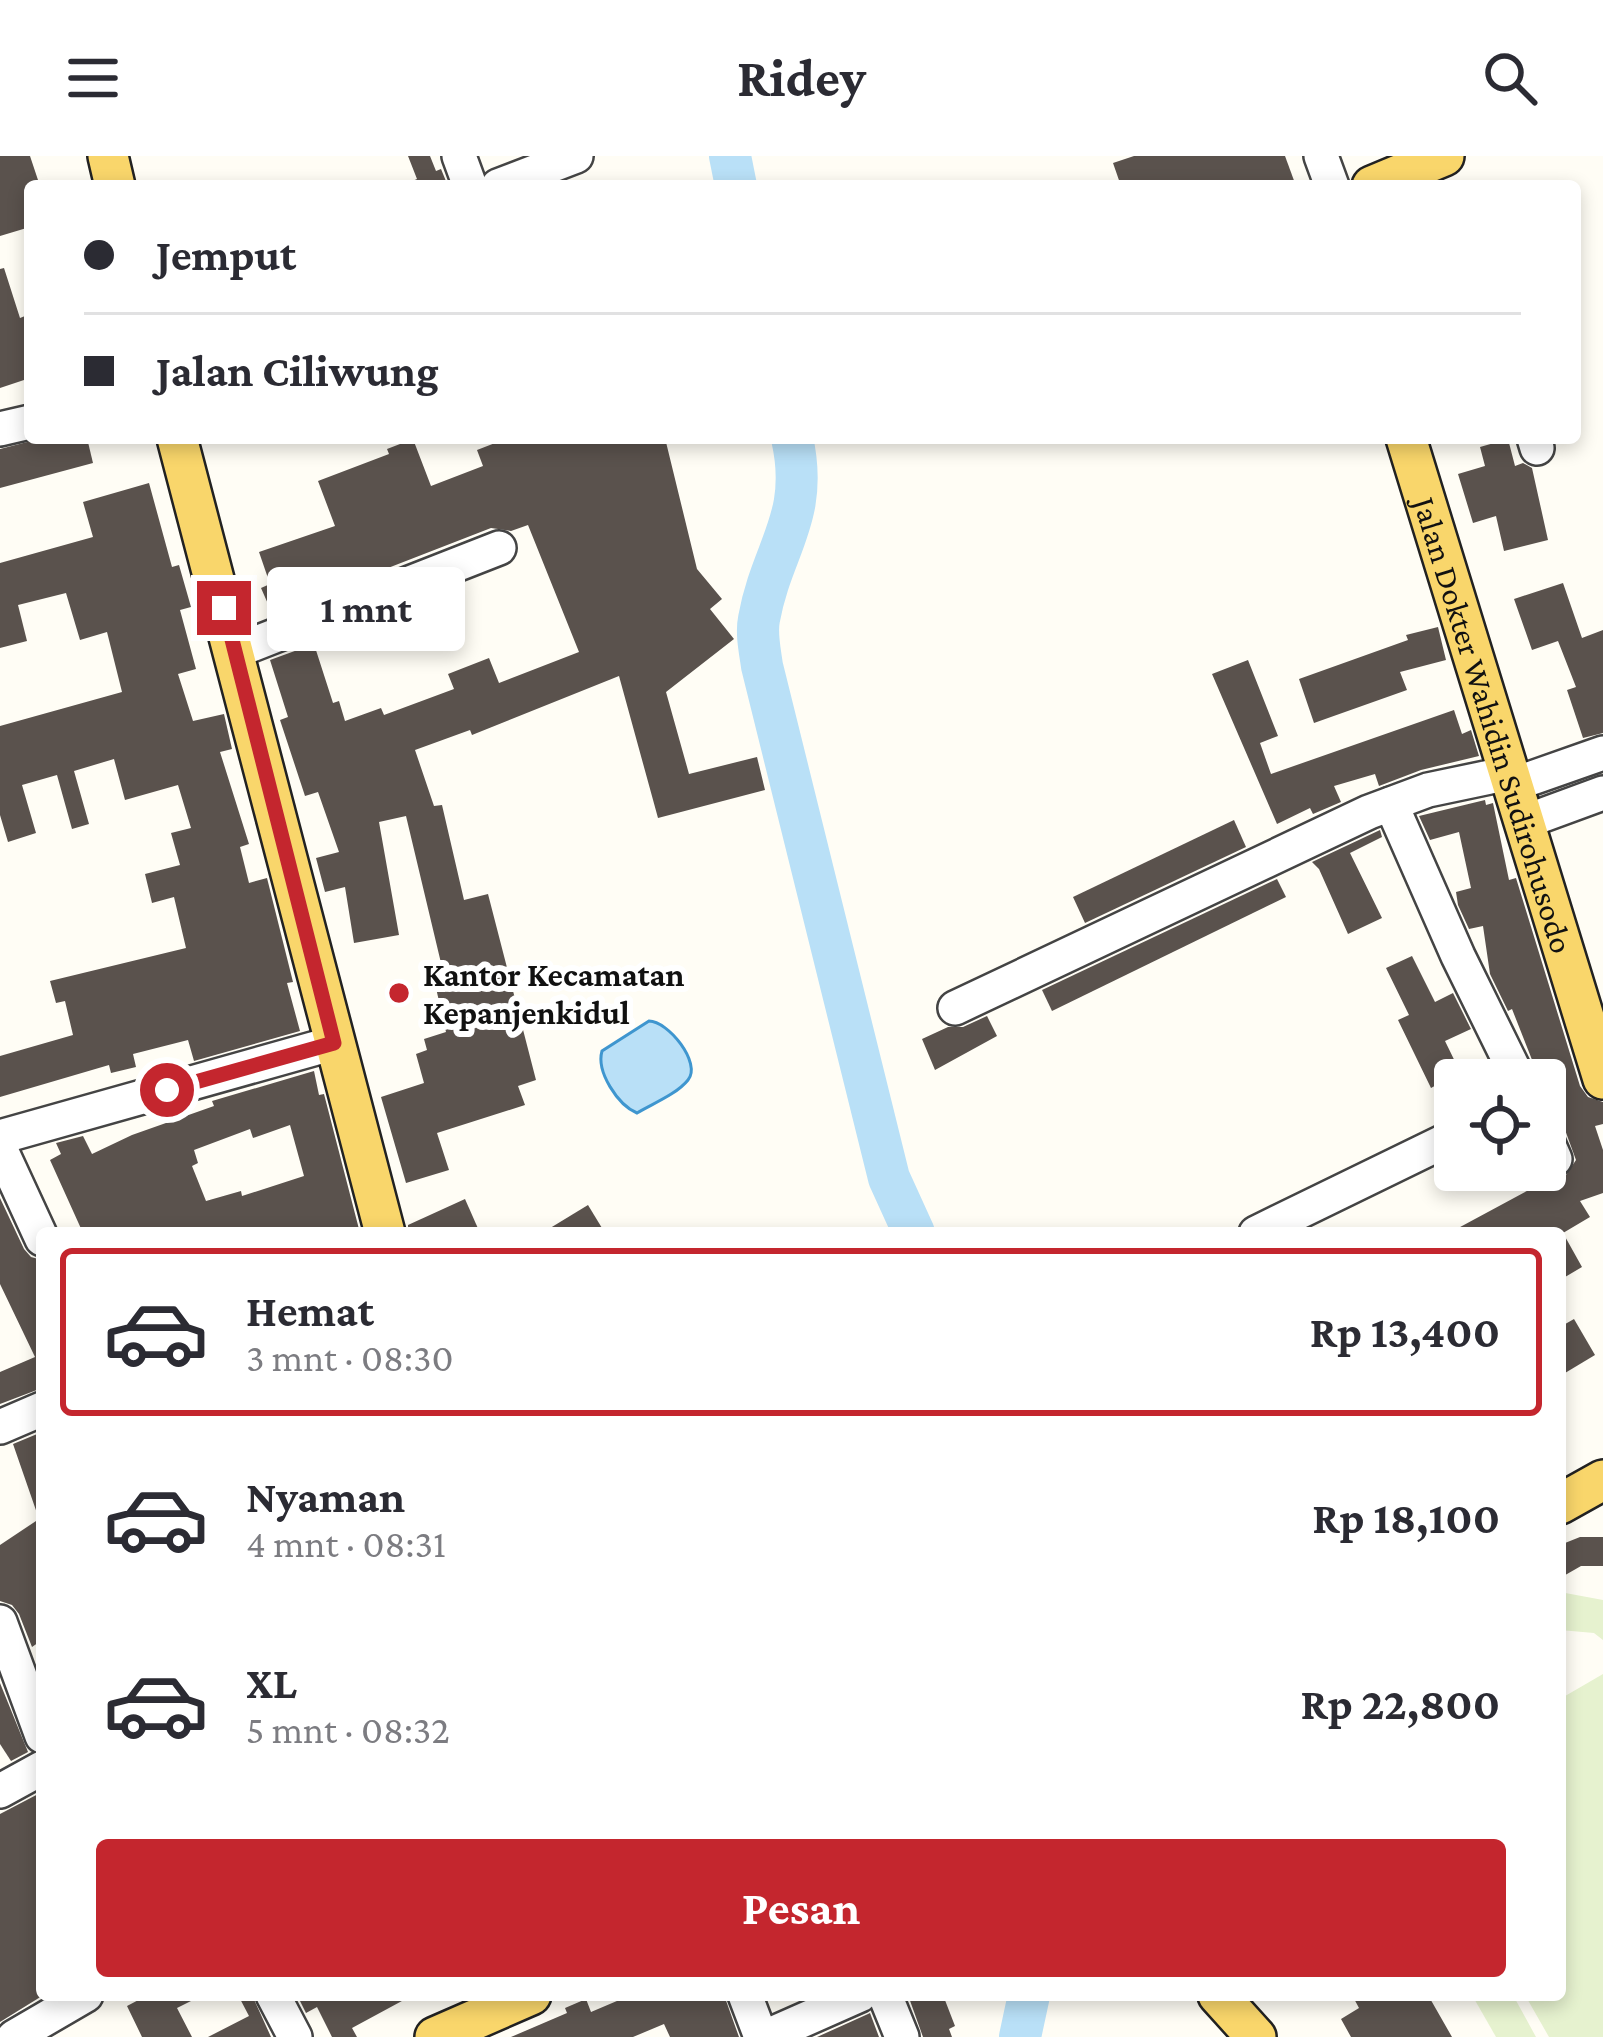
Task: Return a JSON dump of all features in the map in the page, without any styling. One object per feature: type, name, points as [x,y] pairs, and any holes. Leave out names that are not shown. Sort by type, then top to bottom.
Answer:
[{"type":"main road","points":[[1386,180],[1443,156]]},
{"type":"main road","points":[[179,444],[383,1227]]},
{"type":"main road","name":"Jalan Dokter Wahidin Sudirohusodo","points":[[1408,444],[1603,1079]]},
{"type":"main road","points":[[1566,1501],[1603,1480]]},
{"type":"main road","points":[[435,2037],[517,2001]]},
{"type":"main road","points":[[1223,2001],[1256,2037]]},
{"type":"street","points":[[514,180],[576,156]]},
{"type":"street","points":[[236,651],[499,548]]},
{"type":"street","points":[[1515,794],[1603,753]]},
{"type":"street","points":[[955,1008],[1313,836],[1428,790],[1603,793]]},
{"type":"street","points":[[1391,804],[1510,1059]]},
{"type":"street","points":[[0,1137],[334,1043]]},
{"type":"street","points":[[1268,1227],[1434,1146]]},
{"type":"street","points":[[0,1148],[36,1227]]},
{"type":"street","points":[[0,1427],[36,1412]]},
{"type":"street","points":[[0,1622],[36,1720]]},
{"type":"street","points":[[0,1791],[36,1771]]},
{"type":"street","points":[[14,2037],[76,2001]]},
{"type":"street","points":[[276,2001],[295,2037]]},
{"type":"street","points":[[748,2001],[763,2037],[846,2001]]},
{"type":"street","points":[[887,2001],[902,2037]]},
{"type":"green space","points":[[1566,1593],[1603,1600],[1603,1640],[1594,1633],[1566,1631]]},
{"type":"green space","points":[[1603,1674],[1603,2037],[1549,2037],[1528,2001],[1566,2001],[1566,1696]]},
{"type":"green space","points":[[1475,2001],[1516,2001],[1536,2037],[1496,2037]]},
{"type":"water","points":[[649,1021],[665,1028],[681,1044],[691,1073],[678,1090],[637,1113],[610,1087],[602,1068],[602,1051]]},
{"type":"building","points":[[0,156],[30,156],[38,180],[24,180],[24,229],[0,236]]},
{"type":"building","points":[[408,156],[430,156],[446,180],[415,180]]},
{"type":"building","points":[[1134,156],[1285,156],[1294,180],[1119,180],[1113,163]]},
{"type":"building","points":[[4,268],[20,318],[24,316],[24,380],[0,388],[0,269]]},
{"type":"building","points":[[24,443],[88,444],[93,463],[0,488],[0,449]]},
{"type":"building","points":[[400,444],[415,444],[431,486],[483,466],[477,450],[492,444],[666,444],[697,569],[722,599],[710,609],[734,639],[666,692],[689,774],[757,757],[765,790],[658,818],[619,676],[472,735],[470,730],[415,750],[434,806],[442,805],[464,900],[488,894],[536,1080],[518,1086],[525,1105],[437,1133],[449,1170],[406,1183],[381,1097],[424,1083],[416,1054],[427,1050],[424,1039],[446,1032],[431,966],[441,963],[406,816],[379,822],[399,935],[354,943],[345,887],[325,892],[316,858],[339,852],[318,792],[305,796],[280,720],[288,717],[270,660],[314,644],[333,703],[339,701],[345,721],[381,708],[384,715],[454,689],[448,674],[489,658],[499,683],[579,652],[528,525],[511,531],[491,528],[272,613],[261,588],[270,584],[259,552],[335,526],[318,481],[389,454],[387,449]]},
{"type":"building","points":[[1509,444],[1515,466],[1523,463],[1532,468],[1548,540],[1504,551],[1496,516],[1473,523],[1458,474],[1485,466],[1480,447]]},
{"type":"building","points":[[149,483],[172,567],[179,565],[191,607],[180,610],[196,669],[178,674],[193,721],[224,714],[232,749],[220,752],[249,844],[240,847],[249,883],[267,878],[300,1031],[194,1061],[188,1040],[133,1054],[136,1067],[111,1073],[109,1065],[0,1097],[0,1056],[73,1035],[65,1001],[56,1003],[50,981],[186,948],[174,897],[152,903],[145,874],[180,865],[171,833],[191,828],[178,785],[125,800],[114,759],[74,771],[89,824],[72,829],[57,775],[22,785],[36,833],[8,842],[0,815],[0,726],[122,692],[107,632],[80,640],[66,593],[18,605],[27,641],[0,648],[0,563],[93,537],[83,502]]},
{"type":"building","points":[[1563,583],[1582,638],[1603,630],[1603,733],[1583,738],[1567,690],[1576,687],[1558,641],[1532,650],[1514,599]]},
{"type":"building","points":[[1438,627],[1446,660],[1400,672],[1407,690],[1314,723],[1299,679],[1408,640],[1406,635]]},
{"type":"building","points":[[1248,660],[1278,736],[1260,743],[1271,774],[1454,710],[1462,734],[1471,730],[1479,756],[1379,786],[1375,774],[1334,786],[1341,802],[1313,814],[1310,808],[1277,824],[1212,674]]},
{"type":"building","points":[[1485,800],[1486,805],[1493,803],[1509,880],[1516,878],[1580,1086],[1588,1097],[1603,1102],[1603,1124],[1595,1126],[1603,1150],[1603,1193],[1580,1201],[1590,1217],[1566,1231],[1566,1227],[1460,1227],[1527,1191],[1566,1191],[1566,1175],[1576,1160],[1566,1132],[1566,1059],[1532,1059],[1512,1009],[1508,1011],[1490,974],[1483,926],[1469,929],[1458,905],[1456,892],[1471,888],[1459,832],[1430,840],[1419,816]]},
{"type":"building","points":[[1234,820],[1246,847],[1085,923],[1073,897]]},
{"type":"building","points":[[1380,830],[1382,837],[1350,853],[1382,918],[1348,934],[1312,862]]},
{"type":"building","points":[[1277,879],[1286,897],[1052,1011],[1042,990]]},
{"type":"building","points":[[1412,956],[1435,1002],[1453,993],[1471,1029],[1445,1041],[1454,1059],[1434,1059],[1431,1088],[1398,1020],[1409,1015],[1386,968]]},
{"type":"building","points":[[987,1016],[997,1036],[935,1070],[922,1039]]},
{"type":"building","points":[[314,1071],[358,1227],[80,1227],[50,1160],[61,1154],[56,1143],[83,1136],[92,1154],[214,1106],[212,1101]],"holes":[[[290,1125],[304,1176],[242,1196],[241,1191],[206,1201],[192,1166],[198,1163],[194,1150],[250,1129],[253,1138]]]},
{"type":"building","points":[[0,1198],[24,1249],[36,1258],[36,1390],[0,1404],[0,1372],[35,1357],[0,1284]]},
{"type":"building","points":[[465,1199],[477,1227],[408,1227]]},
{"type":"building","points":[[588,1205],[601,1227],[552,1227]]},
{"type":"building","points":[[1566,1238],[1582,1267],[1566,1276]]},
{"type":"building","points":[[1574,1319],[1595,1355],[1566,1372],[1566,1324]]},
{"type":"building","points":[[36,1434],[36,1510],[13,1444]]},
{"type":"building","points":[[36,1521],[36,1644],[32,1647],[19,1614],[0,1601],[0,1545]]},
{"type":"building","points":[[1603,1537],[1603,1566],[1581,1566],[1566,1575],[1566,1543]]},
{"type":"building","points":[[0,1683],[28,1752],[11,1761],[0,1744]]},
{"type":"building","points":[[36,1795],[36,2000],[0,2022],[0,1814]]},
{"type":"building","points":[[137,2001],[191,2001],[177,2008],[192,2037],[142,2037],[127,2006]]},
{"type":"building","points":[[241,2001],[255,2001],[271,2037],[208,2037],[249,2016]]},
{"type":"building","points":[[300,2001],[402,2001],[352,2028],[357,2037],[332,2037],[317,2007],[306,2013]]},
{"type":"building","points":[[581,2001],[587,2001],[591,2012],[617,2001],[726,2001],[739,2037],[670,2037],[664,2024],[633,2037],[511,2037],[567,2013],[565,2008]]},
{"type":"building","points":[[910,2001],[945,2001],[955,2026],[949,2029],[952,2037],[923,2037]]},
{"type":"building","points":[[1355,2001],[1431,2001],[1452,2037],[1351,2037],[1341,2019],[1359,2008]]},
{"type":"building","points":[[868,2014],[879,2037],[817,2037]]},
{"type":"waterway","points":[[730,156],[735,180]]},
{"type":"waterway","points":[[793,444],[796,490],[759,619],[762,666],[889,1178],[911,1227]]},
{"type":"waterway","points":[[1020,2037],[1028,2001]]},
{"type":"place","name":"Kantor Kecamatan Kepanjenkidul","points":[[399,993]]},
{"type":"route","points":[[167,1090],[334,1043],[224,608]]}]
